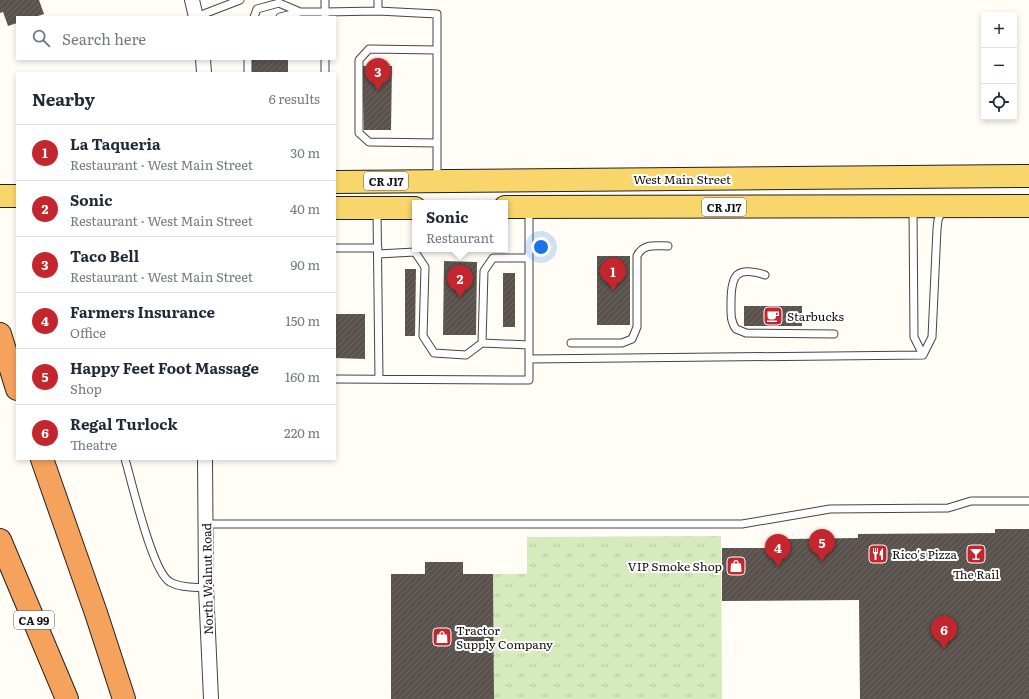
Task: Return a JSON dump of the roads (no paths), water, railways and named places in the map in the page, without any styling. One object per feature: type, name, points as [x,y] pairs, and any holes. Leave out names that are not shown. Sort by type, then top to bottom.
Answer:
[{"type":"highway","points":[[0,334],[16,386]]},
{"type":"highway","points":[[42,460],[96,613],[124,699]]},
{"type":"highway","name":"CA 99","points":[[0,540],[67,699]]},
{"type":"main road","name":"West Main Street","points":[[336,182],[1029,176]]},
{"type":"main road","points":[[0,196],[16,196]]},
{"type":"main road","name":"CR J17","points":[[508,208],[1029,206]]},
{"type":"main road","name":"CR J17","points":[[336,208],[412,208]]},
{"type":"street","points":[[192,0],[196,16]]},
{"type":"street","points":[[203,60],[204,72]]},
{"type":"street","name":"North Walnut Road","points":[[205,460],[206,588],[211,699]]},
{"type":"lane","points":[[199,16],[240,0]]},
{"type":"lane","points":[[325,0],[325,14]]},
{"type":"lane","points":[[378,0],[378,11]]},
{"type":"lane","points":[[254,16],[257,9],[279,3],[300,12]]},
{"type":"lane","points":[[284,16],[300,12],[325,14],[378,11],[436,14],[437,180]]},
{"type":"lane","points":[[436,50],[369,49],[360,60],[360,132],[369,142],[437,143]]},
{"type":"lane","points":[[248,60],[248,72]]},
{"type":"lane","points":[[325,60],[325,72]]},
{"type":"lane","points":[[913,206],[914,337],[923,355]]},
{"type":"lane","points":[[923,355],[932,336],[937,229],[938,220],[943,206]]},
{"type":"lane","points":[[336,379],[529,380],[529,207]]},
{"type":"lane","points":[[377,208],[379,379]]},
{"type":"lane","points":[[571,343],[622,343],[632,339],[636,331],[638,254],[645,247],[668,246]]},
{"type":"lane","points":[[336,248],[412,252]]},
{"type":"lane","points":[[415,252],[425,266],[423,336],[434,354],[466,355],[482,343],[529,345]]},
{"type":"lane","points":[[482,343],[484,271],[492,258],[529,258]]},
{"type":"lane","points":[[765,275],[745,271],[738,274],[734,279],[731,286],[731,317],[736,329],[746,333],[834,334]]},
{"type":"lane","points":[[529,359],[923,355]]},
{"type":"lane","points":[[125,460],[148,539],[161,573],[169,582],[177,585],[206,588]]},
{"type":"lane","points":[[205,524],[742,524],[830,509],[948,508],[971,501],[1029,501]]},
{"type":"place","name":"Taco Bell","points":[[378,91]]},
{"type":"place","name":"La Taqueria","points":[[613,291]]},
{"type":"place","name":"Sonic","points":[[460,298]]},
{"type":"place","name":"Starbucks","points":[[773,316]]},
{"type":"place","name":"Rico's Pizza","points":[[878,554]]},
{"type":"place","name":"The Rail","points":[[976,554]]},
{"type":"place","name":"Happy Feet Foot Massage","points":[[822,562]]},
{"type":"place","name":"VIP Smoke Shop","points":[[736,566]]},
{"type":"place","name":"Farmers Insurance","points":[[778,567]]},
{"type":"place","name":"Tractor Supply Company","points":[[442,637]]},
{"type":"place","name":"Regal Turlock","points":[[944,649]]}]
